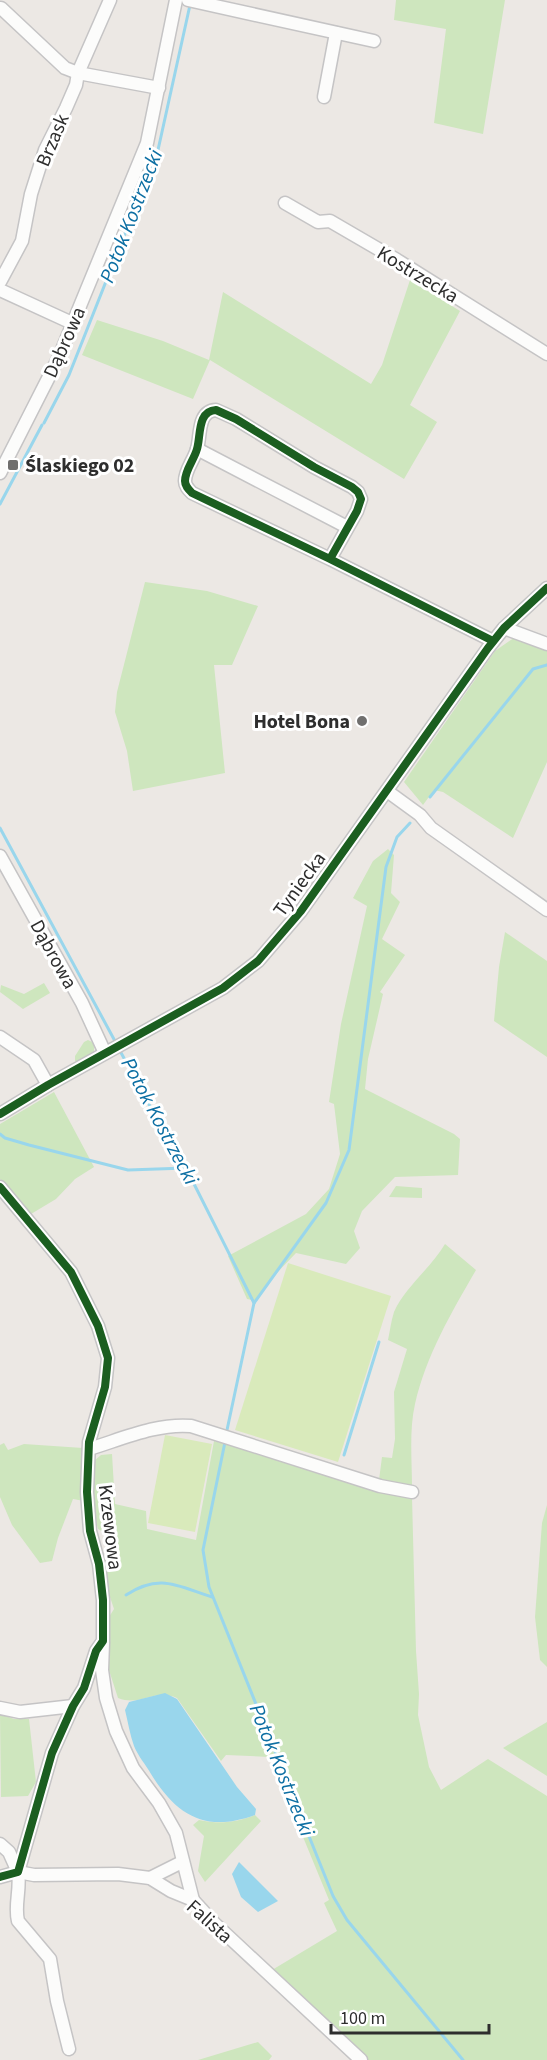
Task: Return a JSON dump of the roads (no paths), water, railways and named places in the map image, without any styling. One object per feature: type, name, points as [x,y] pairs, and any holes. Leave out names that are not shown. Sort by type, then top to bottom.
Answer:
[{"type":"street","name":"Brzask","points":[[0,282],[22,241],[31,194],[45,150],[76,85],[78,74],[110,0]]},
{"type":"street","name":"Dąbrowa","points":[[0,472],[59,357],[110,238],[147,143],[176,0]]},
{"type":"street","points":[[192,1],[374,41]]},
{"type":"street","points":[[1,8],[65,68],[78,74],[159,88]]},
{"type":"street","points":[[324,97],[336,33]]},
{"type":"street","name":"Kostrzecka","points":[[285,203],[318,222],[330,221],[547,354]]},
{"type":"street","points":[[0,290],[72,323]]},
{"type":"street","points":[[330,559],[357,511],[361,499],[358,492],[236,419],[216,410],[207,414],[202,419],[197,449],[185,483],[192,493],[493,641]]},
{"type":"street","points":[[197,449],[347,527]]},
{"type":"street","name":"Tyniecka","points":[[0,1114],[223,988],[258,961],[301,911],[493,641],[547,588]]},
{"type":"street","points":[[504,628],[547,644]]},
{"type":"street","points":[[387,791],[420,815],[431,828],[547,910]]},
{"type":"street","name":"Dąbrowa","points":[[0,856],[110,1051]]},
{"type":"street","points":[[0,1037],[34,1060],[48,1085]]},
{"type":"street","name":"Krzewowa","points":[[0,1187],[71,1272],[98,1326],[108,1358],[105,1387],[96,1413],[89,1449],[87,1492],[90,1531],[100,1573],[103,1599],[103,1641],[96,1652],[84,1688],[73,1706],[52,1753],[18,1872]]},
{"type":"street","points":[[89,1449],[176,1424],[226,1436],[380,1486],[412,1492]]},
{"type":"street","points":[[103,1641],[102,1670],[116,1731],[133,1768],[159,1803],[176,1833],[193,1900]]},
{"type":"street","points":[[0,1708],[20,1712],[73,1706]]},
{"type":"street","points":[[0,1844],[9,1852],[18,1872],[21,1885],[16,1914],[18,1921],[50,1959],[57,2001],[69,2049]]},
{"type":"street","points":[[150,1878],[182,1862]]},
{"type":"street","points":[[0,1877],[18,1872]]},
{"type":"street","name":"Falista","points":[[18,1872],[34,1875],[118,1874],[150,1878],[171,1891],[193,1900],[214,1923],[361,2060]]},
{"type":"water","points":[[165,1693],[177,1699],[237,1787],[256,1809],[255,1815],[222,1822],[207,1821],[182,1810],[161,1789],[136,1750],[125,1710],[129,1702]]},
{"type":"water","points":[[239,1862],[278,1901],[258,1912],[241,1897],[232,1874]]},
{"type":"waterway","name":"Potok Kostrzecki","points":[[44,423],[69,375],[158,150],[190,5]]},
{"type":"waterway","name":"Potok Kostrzecki","points":[[0,504],[42,425]]},
{"type":"waterway","points":[[430,797],[533,669],[547,665]]},
{"type":"waterway","points":[[254,1303],[326,1203],[349,1150],[386,867],[397,837],[410,823]]},
{"type":"waterway","name":"Potok Kostrzecki","points":[[0,828],[116,1043]]},
{"type":"waterway","name":"Potok Kostrzecki","points":[[119,1049],[186,1168],[254,1303],[227,1430]]},
{"type":"waterway","points":[[0,1134],[5,1138],[29,1145],[128,1170],[186,1168]]},
{"type":"waterway","points":[[344,1455],[379,1342]]},
{"type":"waterway","name":"Potok Kostrzecki","points":[[225,1442],[203,1550],[209,1587],[333,1896],[347,1920],[463,2060]]},
{"type":"waterway","points":[[126,1595],[138,1588],[159,1583],[178,1586],[212,1597]]},
{"type":"place","name":"Ślaskiego 02","points":[[13,465]]},
{"type":"place","name":"Hotel Bona","points":[[362,721]]}]
